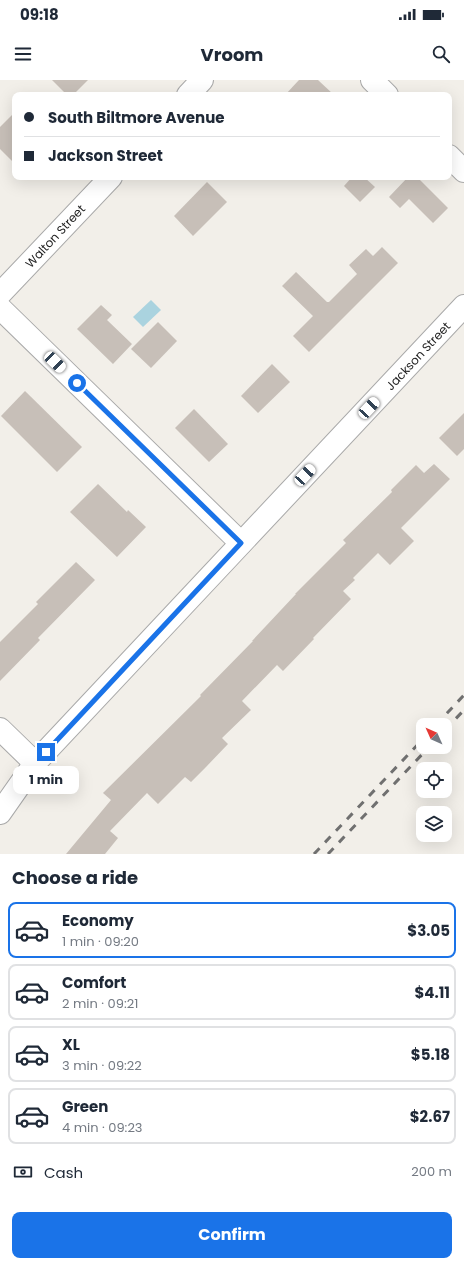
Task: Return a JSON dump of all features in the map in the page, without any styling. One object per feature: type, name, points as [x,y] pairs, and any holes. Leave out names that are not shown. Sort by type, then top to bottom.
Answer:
[{"type":"street","points":[[191,92],[202,80]]},
{"type":"street","points":[[372,80],[384,92]]},
{"type":"street","points":[[452,159],[464,171]]},
{"type":"street","name":"Walton Street","points":[[0,294],[108,180]]},
{"type":"street","name":"Jackson Street","points":[[0,813],[35,764],[464,306]]},
{"type":"street","points":[[0,308],[241,543]]},
{"type":"street","points":[[0,729],[35,764]]},
{"type":"water","points":[[151,300],[161,310],[143,327],[133,317]]},
{"type":"building","points":[[52,80],[88,80],[76,92],[64,92]]},
{"type":"building","points":[[299,80],[318,80],[331,92],[288,92]]},
{"type":"building","points":[[12,115],[12,161],[0,149],[0,127]]},
{"type":"building","points":[[349,180],[367,180],[375,187],[360,202],[344,186]]},
{"type":"building","points":[[405,180],[420,180],[448,208],[433,223],[409,199],[400,208],[389,197]]},
{"type":"building","points":[[207,182],[227,202],[193,236],[174,216]]},
{"type":"building","points":[[382,247],[398,263],[309,352],[293,336],[313,316],[282,286],[296,272],[327,302],[329,302],[357,274],[349,265],[366,249],[373,256]]},
{"type":"building","points":[[101,305],[112,315],[107,320],[132,344],[113,364],[77,329]]},
{"type":"building","points":[[158,322],[177,341],[151,368],[131,349]]},
{"type":"building","points":[[272,364],[290,382],[258,413],[241,396]]},
{"type":"building","points":[[25,391],[82,447],[57,472],[1,416]]},
{"type":"building","points":[[194,409],[228,444],[209,462],[175,428]]},
{"type":"building","points":[[464,413],[464,449],[457,456],[439,438]]},
{"type":"building","points":[[434,464],[450,479],[401,528],[414,541],[390,565],[378,553],[353,578],[355,580],[343,591],[351,599],[283,671],[277,665],[242,701],[251,710],[222,738],[228,744],[191,782],[185,777],[158,804],[147,793],[110,831],[118,838],[105,854],[66,854],[111,800],[103,793],[201,696],[200,695],[253,641],[295,594],[346,543],[343,540],[392,492],[391,490],[416,465],[424,473]]},
{"type":"building","points":[[98,484],[127,512],[128,510],[146,527],[117,557],[70,512]]},
{"type":"building","points":[[76,562],[95,580],[38,638],[40,640],[0,681],[0,642],[38,604],[36,602]]},
{"type":"railway","points":[[443,718],[464,695]]},
{"type":"railway","points":[[452,723],[464,710]]},
{"type":"railway","points":[[314,854],[416,746]]},
{"type":"railway","points":[[328,854],[422,754]]},
{"type":"route","points":[[46,752],[241,543],[77,383]]}]
